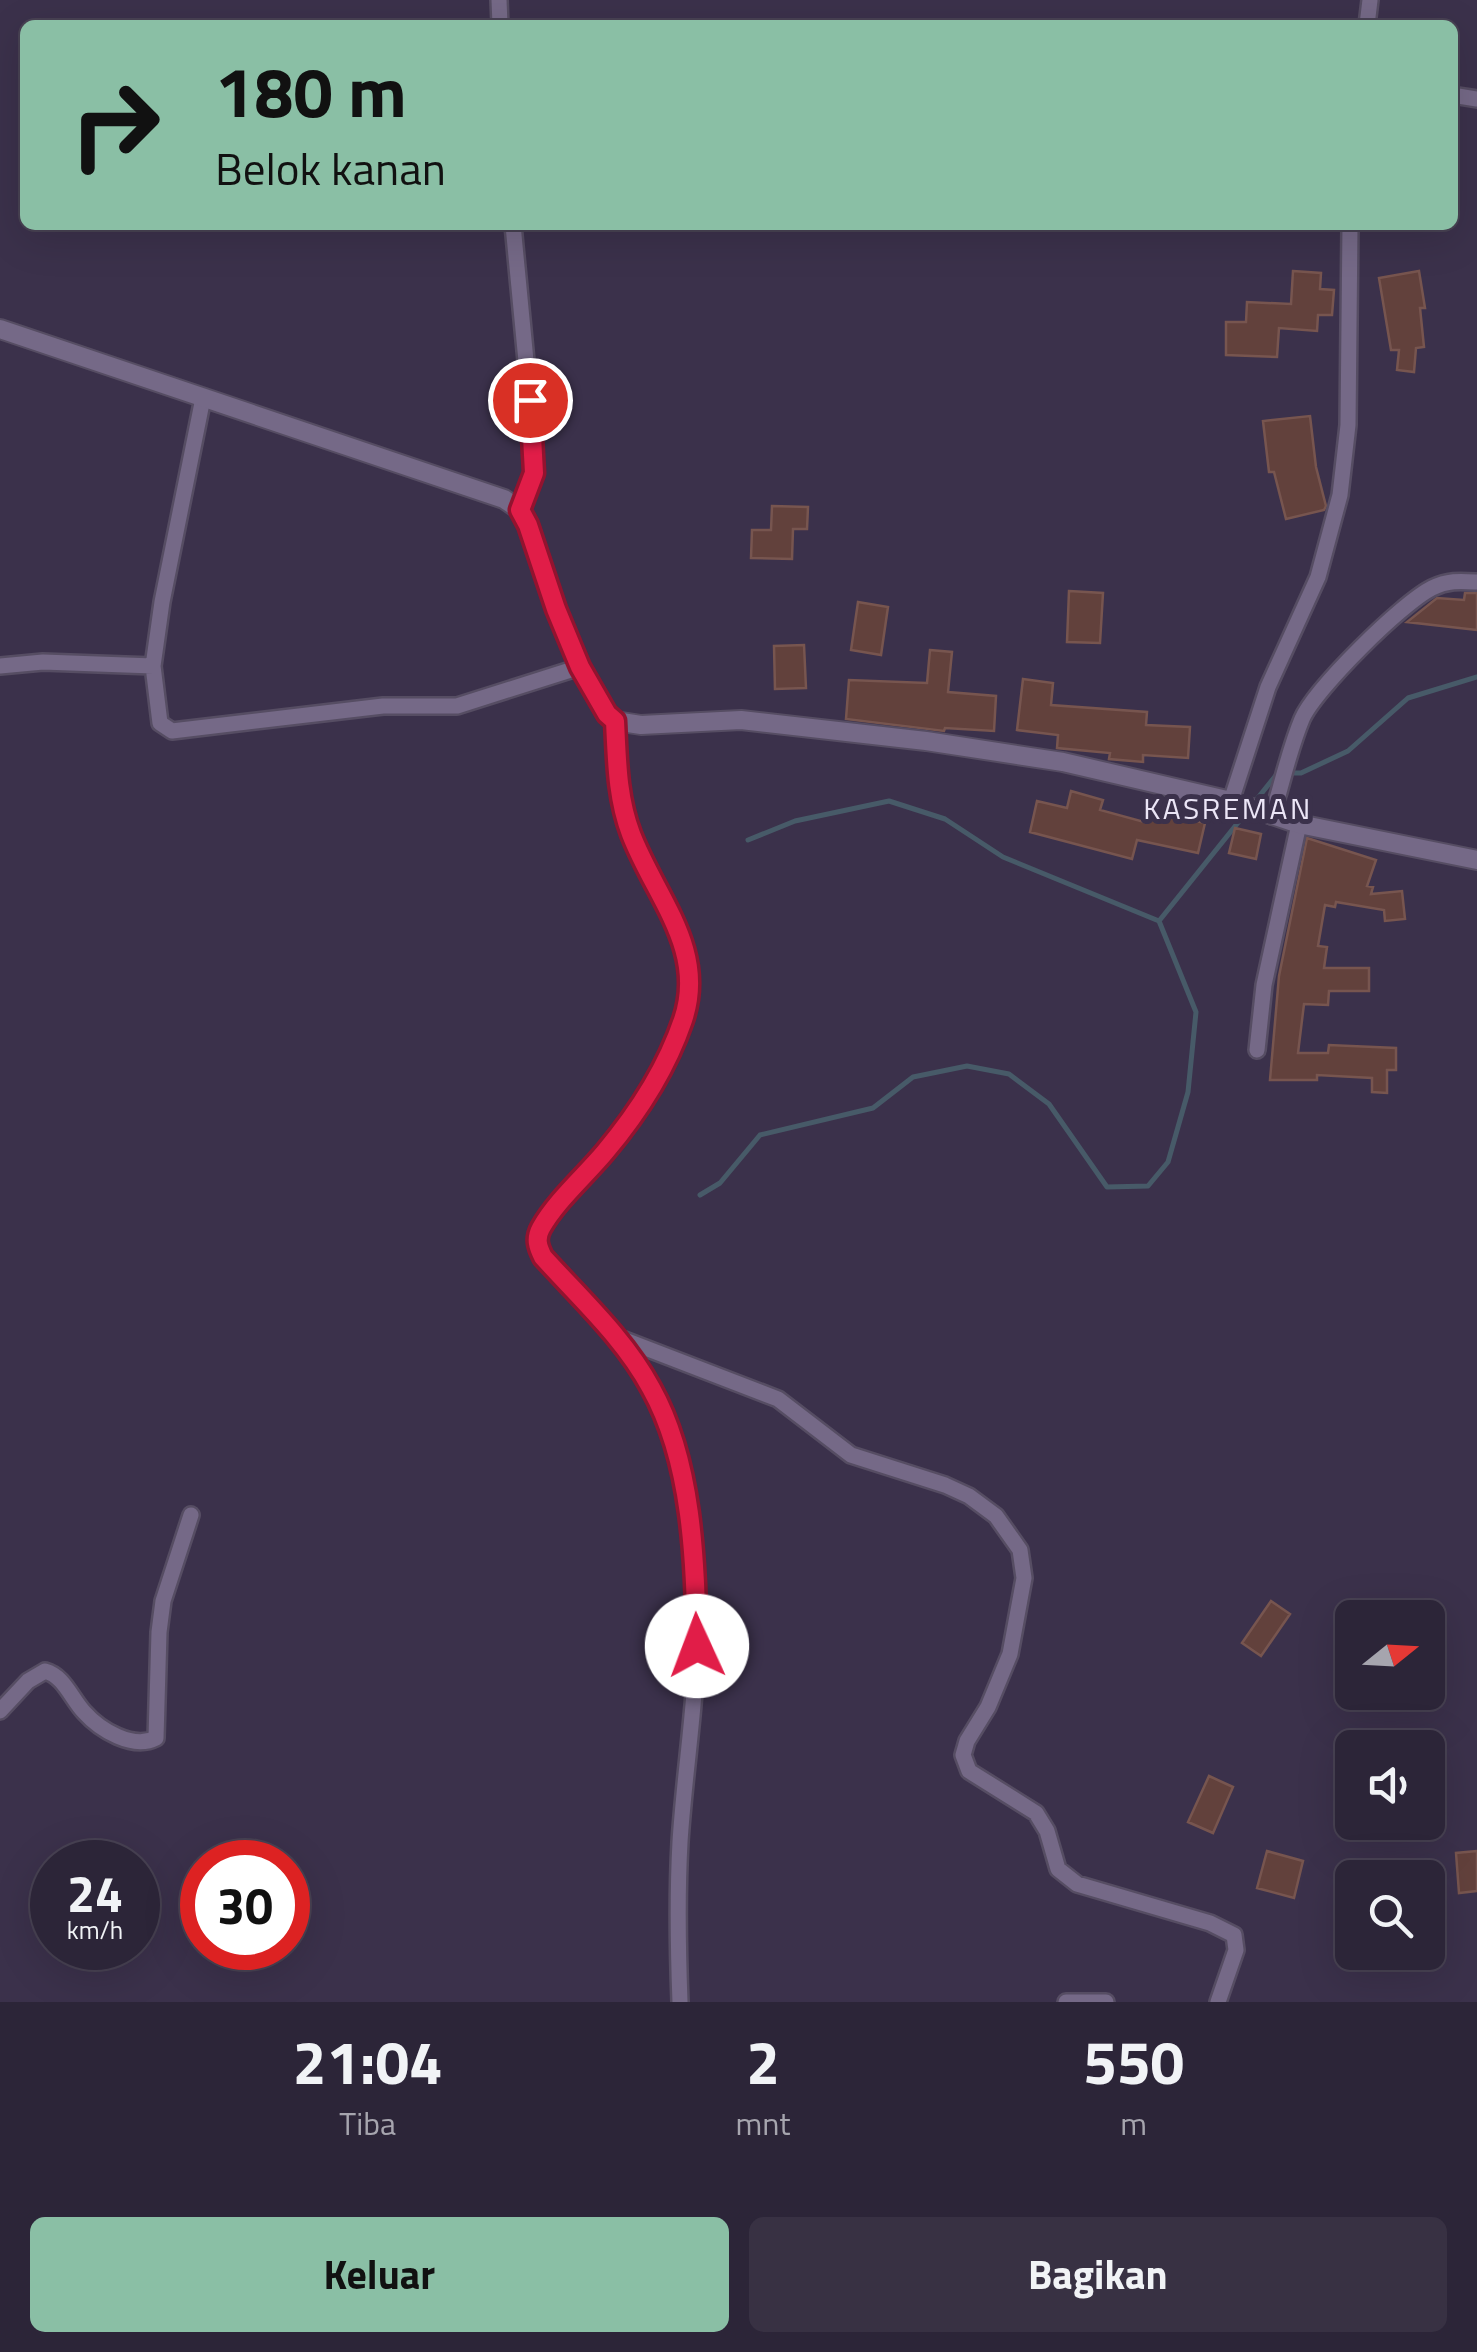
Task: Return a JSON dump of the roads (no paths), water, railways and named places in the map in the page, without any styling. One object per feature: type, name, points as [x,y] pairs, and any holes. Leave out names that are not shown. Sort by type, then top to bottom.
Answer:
[{"type":"street","points":[[513,230],[534,434],[534,473],[520,510]]},
{"type":"street","points":[[1237,803],[1268,687],[1318,576],[1340,495],[1348,426],[1350,230]]},
{"type":"street","points":[[0,329],[504,499],[520,510],[528,525],[580,667],[615,721],[641,724],[741,720],[926,741],[1064,762],[1237,803],[1299,824],[1477,860]]},
{"type":"street","points":[[203,398],[153,666],[160,724],[172,731],[382,706],[457,706],[580,667]]},
{"type":"street","points":[[1268,814],[1282,785],[1302,720],[1314,698],[1382,628],[1428,590],[1452,580],[1477,582]]},
{"type":"street","points":[[0,666],[42,662],[153,666]]},
{"type":"street","points":[[615,721],[618,788],[630,833],[685,944],[689,994],[683,1019],[660,1072],[610,1147],[542,1226],[538,1246],[543,1257],[617,1337],[652,1389],[670,1432],[684,1489],[697,1646],[680,1843],[680,2002]]},
{"type":"street","points":[[1257,1050],[1264,985],[1299,824]]},
{"type":"street","points":[[617,1337],[778,1400],[851,1455],[945,1485],[969,1496],[996,1516],[1020,1550],[1024,1578],[1010,1654],[963,1755],[969,1771],[1036,1813],[1047,1830],[1058,1869],[1076,1884],[1210,1923],[1234,1935],[1236,1950],[1218,2002]]},
{"type":"street","points":[[0,1711],[28,1681],[45,1671],[60,1680],[97,1724],[138,1743],[156,1738],[158,1632],[163,1600],[191,1515]]},
{"type":"street","points":[[1066,2002],[1106,2002]]},
{"type":"waterway","points":[[1288,773],[1301,773],[1348,751],[1408,698],[1477,677]]},
{"type":"waterway","points":[[748,840],[795,821],[889,801],[945,819],[1003,857],[1159,921],[1277,774]]},
{"type":"waterway","points":[[700,1195],[720,1183],[760,1135],[873,1108],[913,1077],[967,1066],[1009,1074],[1049,1104],[1107,1187],[1148,1186],[1168,1162],[1188,1092],[1196,1012],[1159,921]]},
{"type":"district","name":"KASREMAN","points":[[1228,808]]}]
